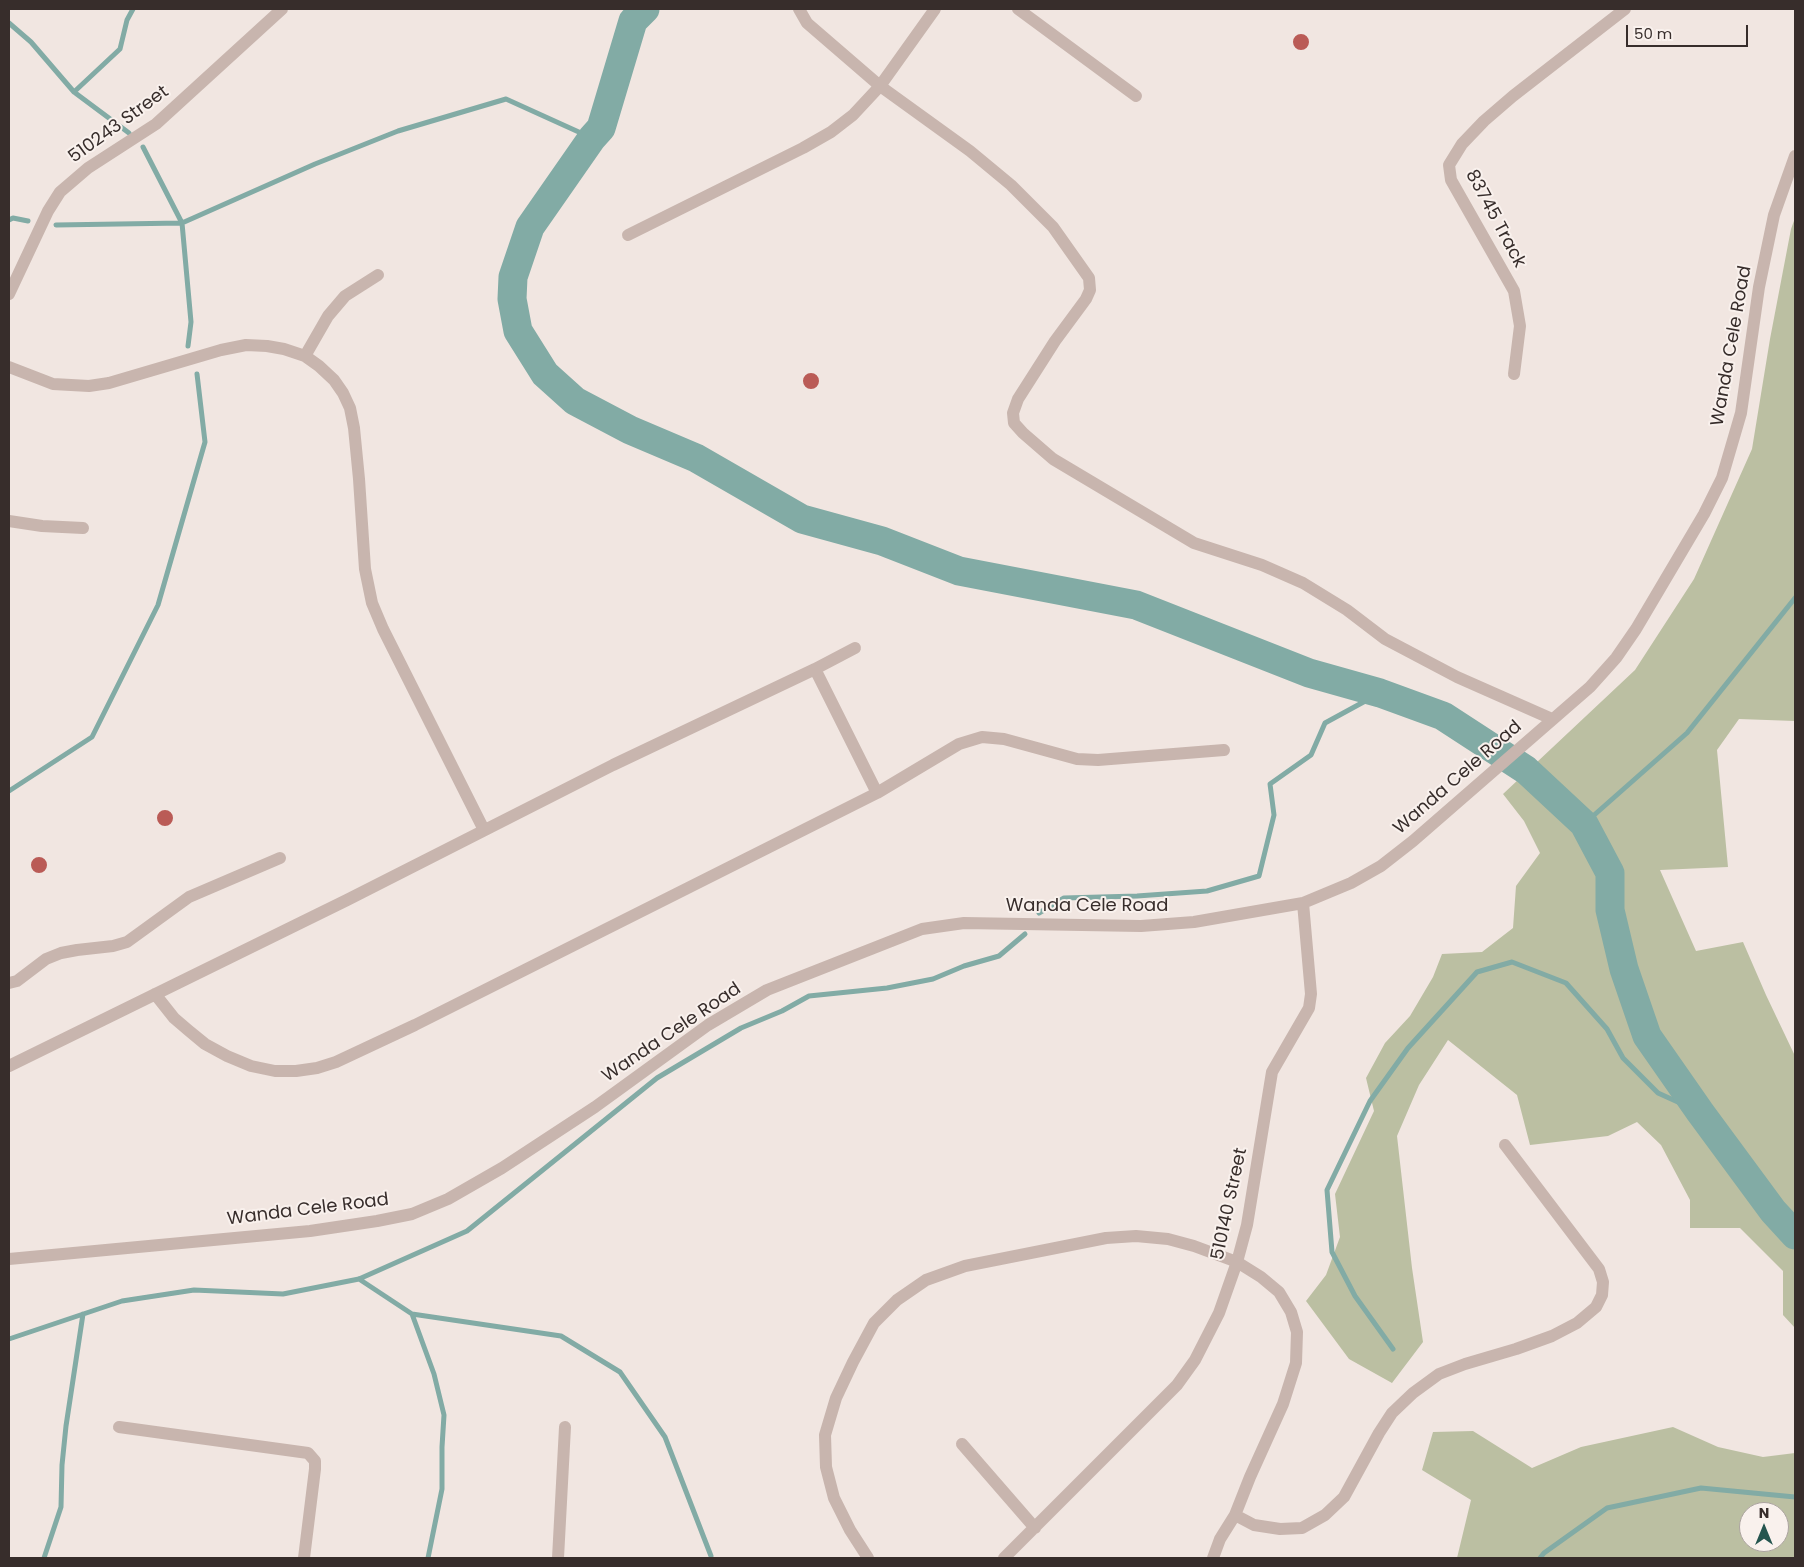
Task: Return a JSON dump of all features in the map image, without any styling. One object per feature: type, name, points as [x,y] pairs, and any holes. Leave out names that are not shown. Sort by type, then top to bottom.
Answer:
[{"type":"street","name":"510243 Street","points":[[9,294],[48,211],[65,187],[88,168],[156,124],[282,9]]},
{"type":"street","points":[[800,9],[807,23],[880,86],[970,151],[1011,185],[1053,227],[1089,278],[1090,290],[1086,299],[1055,341],[1018,399],[1013,413],[1014,423],[1024,433],[1053,459],[1194,543],[1262,566],[1303,583],[1347,610],[1385,639],[1457,678],[1552,719]]},
{"type":"street","points":[[628,235],[803,148],[831,132],[853,115],[880,86],[935,9]]},
{"type":"street","points":[[1018,9],[1136,96]]},
{"type":"street","name":"83745 Track","points":[[1514,374],[1520,326],[1514,292],[1451,180],[1449,165],[1462,144],[1484,121],[1513,96],[1625,9]]},
{"type":"street","name":"Wanda Cele Road","points":[[9,1259],[310,1231],[412,1214],[448,1199],[502,1168],[595,1108],[708,1025],[767,990],[922,929],[964,923],[1141,926],[1194,922],[1303,903],[1351,883],[1381,866],[1413,841],[1590,687],[1626,644],[1704,514],[1722,478],[1741,413],[1759,287],[1774,215],[1795,156]]},
{"type":"street","points":[[305,356],[328,316],[337,305],[354,289],[378,275]]},
{"type":"street","points":[[9,367],[52,384],[89,386],[117,381],[221,350],[246,346],[267,346],[305,356],[334,380],[350,408],[354,428],[360,479],[365,569],[372,603],[383,629],[484,830]]},
{"type":"street","points":[[9,521],[42,526],[83,528]]},
{"type":"street","points":[[9,1066],[347,900],[613,765],[815,669],[854,648]]},
{"type":"street","points":[[815,669],[877,793]]},
{"type":"street","points":[[155,994],[174,1018],[205,1044],[227,1056],[251,1066],[276,1071],[317,1068],[336,1062],[415,1025],[877,793],[958,744],[982,737],[1004,739],[1077,759],[1098,760],[1224,750]]},
{"type":"street","points":[[9,983],[17,980],[46,959],[61,953],[113,946],[127,942],[189,897],[280,858]]},
{"type":"street","name":"510140 Street","points":[[1004,1558],[1177,1385],[1195,1360],[1219,1313],[1237,1262],[1247,1225],[1272,1072],[1309,1008],[1311,994],[1303,903]]},
{"type":"street","points":[[1235,1516],[1254,1525],[1280,1529],[1302,1528],[1325,1515],[1344,1497],[1392,1413],[1413,1393],[1439,1374],[1552,1336],[1578,1323],[1596,1307],[1602,1295],[1603,1282],[1599,1269],[1505,1145]]},
{"type":"street","points":[[868,1558],[850,1530],[834,1498],[826,1467],[825,1435],[836,1398],[874,1323],[897,1300],[926,1280],[965,1266],[1106,1238],[1136,1236],[1168,1239],[1194,1246],[1237,1262],[1261,1277],[1278,1292],[1291,1312],[1297,1332],[1296,1363],[1283,1404],[1250,1477],[1235,1516],[1220,1538],[1213,1558]]},
{"type":"street","points":[[119,1427],[308,1453],[315,1461],[315,1468],[304,1558]]},
{"type":"street","points":[[558,1558],[564,1427]]},
{"type":"street","points":[[962,1444],[1034,1528]]},
{"type":"green space","points":[[1795,218],[1795,721],[1739,719],[1717,750],[1728,867],[1660,870],[1696,951],[1743,942],[1795,1056],[1795,1328],[1783,1315],[1783,1271],[1740,1228],[1690,1228],[1690,1200],[1661,1145],[1637,1122],[1608,1136],[1530,1145],[1517,1095],[1448,1040],[1419,1085],[1397,1136],[1412,1268],[1423,1342],[1392,1383],[1349,1359],[1306,1301],[1326,1275],[1340,1237],[1335,1194],[1374,1111],[1366,1078],[1385,1043],[1410,1016],[1433,977],[1442,954],[1482,952],[1513,928],[1516,886],[1540,853],[1524,821],[1503,794],[1635,670],[1694,579],[1752,449],[1770,339],[1791,229]]},
{"type":"green space","points":[[1673,1427],[1718,1447],[1763,1457],[1795,1453],[1795,1558],[1457,1558],[1471,1500],[1422,1470],[1433,1432],[1473,1431],[1532,1468],[1581,1447]]},
{"type":"building","points":[[1298,34],[1304,34],[1309,39],[1307,48],[1298,50],[1293,45],[1293,39]]},
{"type":"building","points":[[811,373],[817,375],[819,381],[817,387],[811,389],[805,387],[803,381],[805,375]]},
{"type":"building","points":[[162,810],[168,810],[173,815],[171,824],[162,826],[157,821],[157,815]]},
{"type":"building","points":[[36,857],[42,857],[47,862],[45,871],[36,873],[31,868],[31,862]]},
{"type":"waterway","points":[[74,92],[120,49],[127,20],[133,9]]},
{"type":"waterway","points":[[645,9],[633,21],[601,128],[530,227],[513,277],[512,299],[518,331],[545,374],[575,401],[630,430],[696,458],[802,519],[882,541],[959,571],[1136,605],[1309,673],[1380,693],[1443,716],[1526,770],[1584,824],[1610,873],[1610,910],[1624,969],[1647,1036],[1773,1211],[1795,1235]]},
{"type":"waterway","points":[[9,23],[31,42],[74,92],[129,133]]},
{"type":"waterway","points":[[56,225],[182,223],[315,164],[398,131],[506,99],[592,138]]},
{"type":"waterway","points":[[143,147],[182,223],[191,322],[188,346]]},
{"type":"waterway","points":[[9,220],[13,218],[28,221]]},
{"type":"waterway","points":[[9,791],[92,737],[158,605],[205,442],[197,374]]},
{"type":"waterway","points":[[1584,824],[1687,733],[1795,598]]},
{"type":"waterway","points":[[1039,913],[1064,898],[1137,896],[1207,891],[1259,876],[1274,815],[1270,784],[1311,755],[1325,723],[1380,693]]},
{"type":"waterway","points":[[9,1339],[122,1301],[194,1290],[283,1294],[359,1279],[467,1231],[657,1078],[741,1028],[782,1011],[809,996],[887,988],[933,979],[964,966],[999,956],[1025,934]]},
{"type":"waterway","points":[[1393,1349],[1355,1296],[1332,1252],[1327,1190],[1370,1101],[1408,1048],[1477,972],[1512,962],[1566,983],[1607,1029],[1623,1058],[1658,1093],[1700,1112]]},
{"type":"waterway","points":[[359,1279],[412,1314],[561,1336],[620,1372],[665,1437],[711,1556]]},
{"type":"waterway","points":[[44,1558],[61,1507],[62,1465],[66,1426],[83,1314]]},
{"type":"waterway","points":[[412,1314],[434,1374],[444,1415],[442,1489],[428,1558]]},
{"type":"waterway","points":[[1540,1558],[1544,1553],[1607,1508],[1701,1488],[1795,1497]]}]
